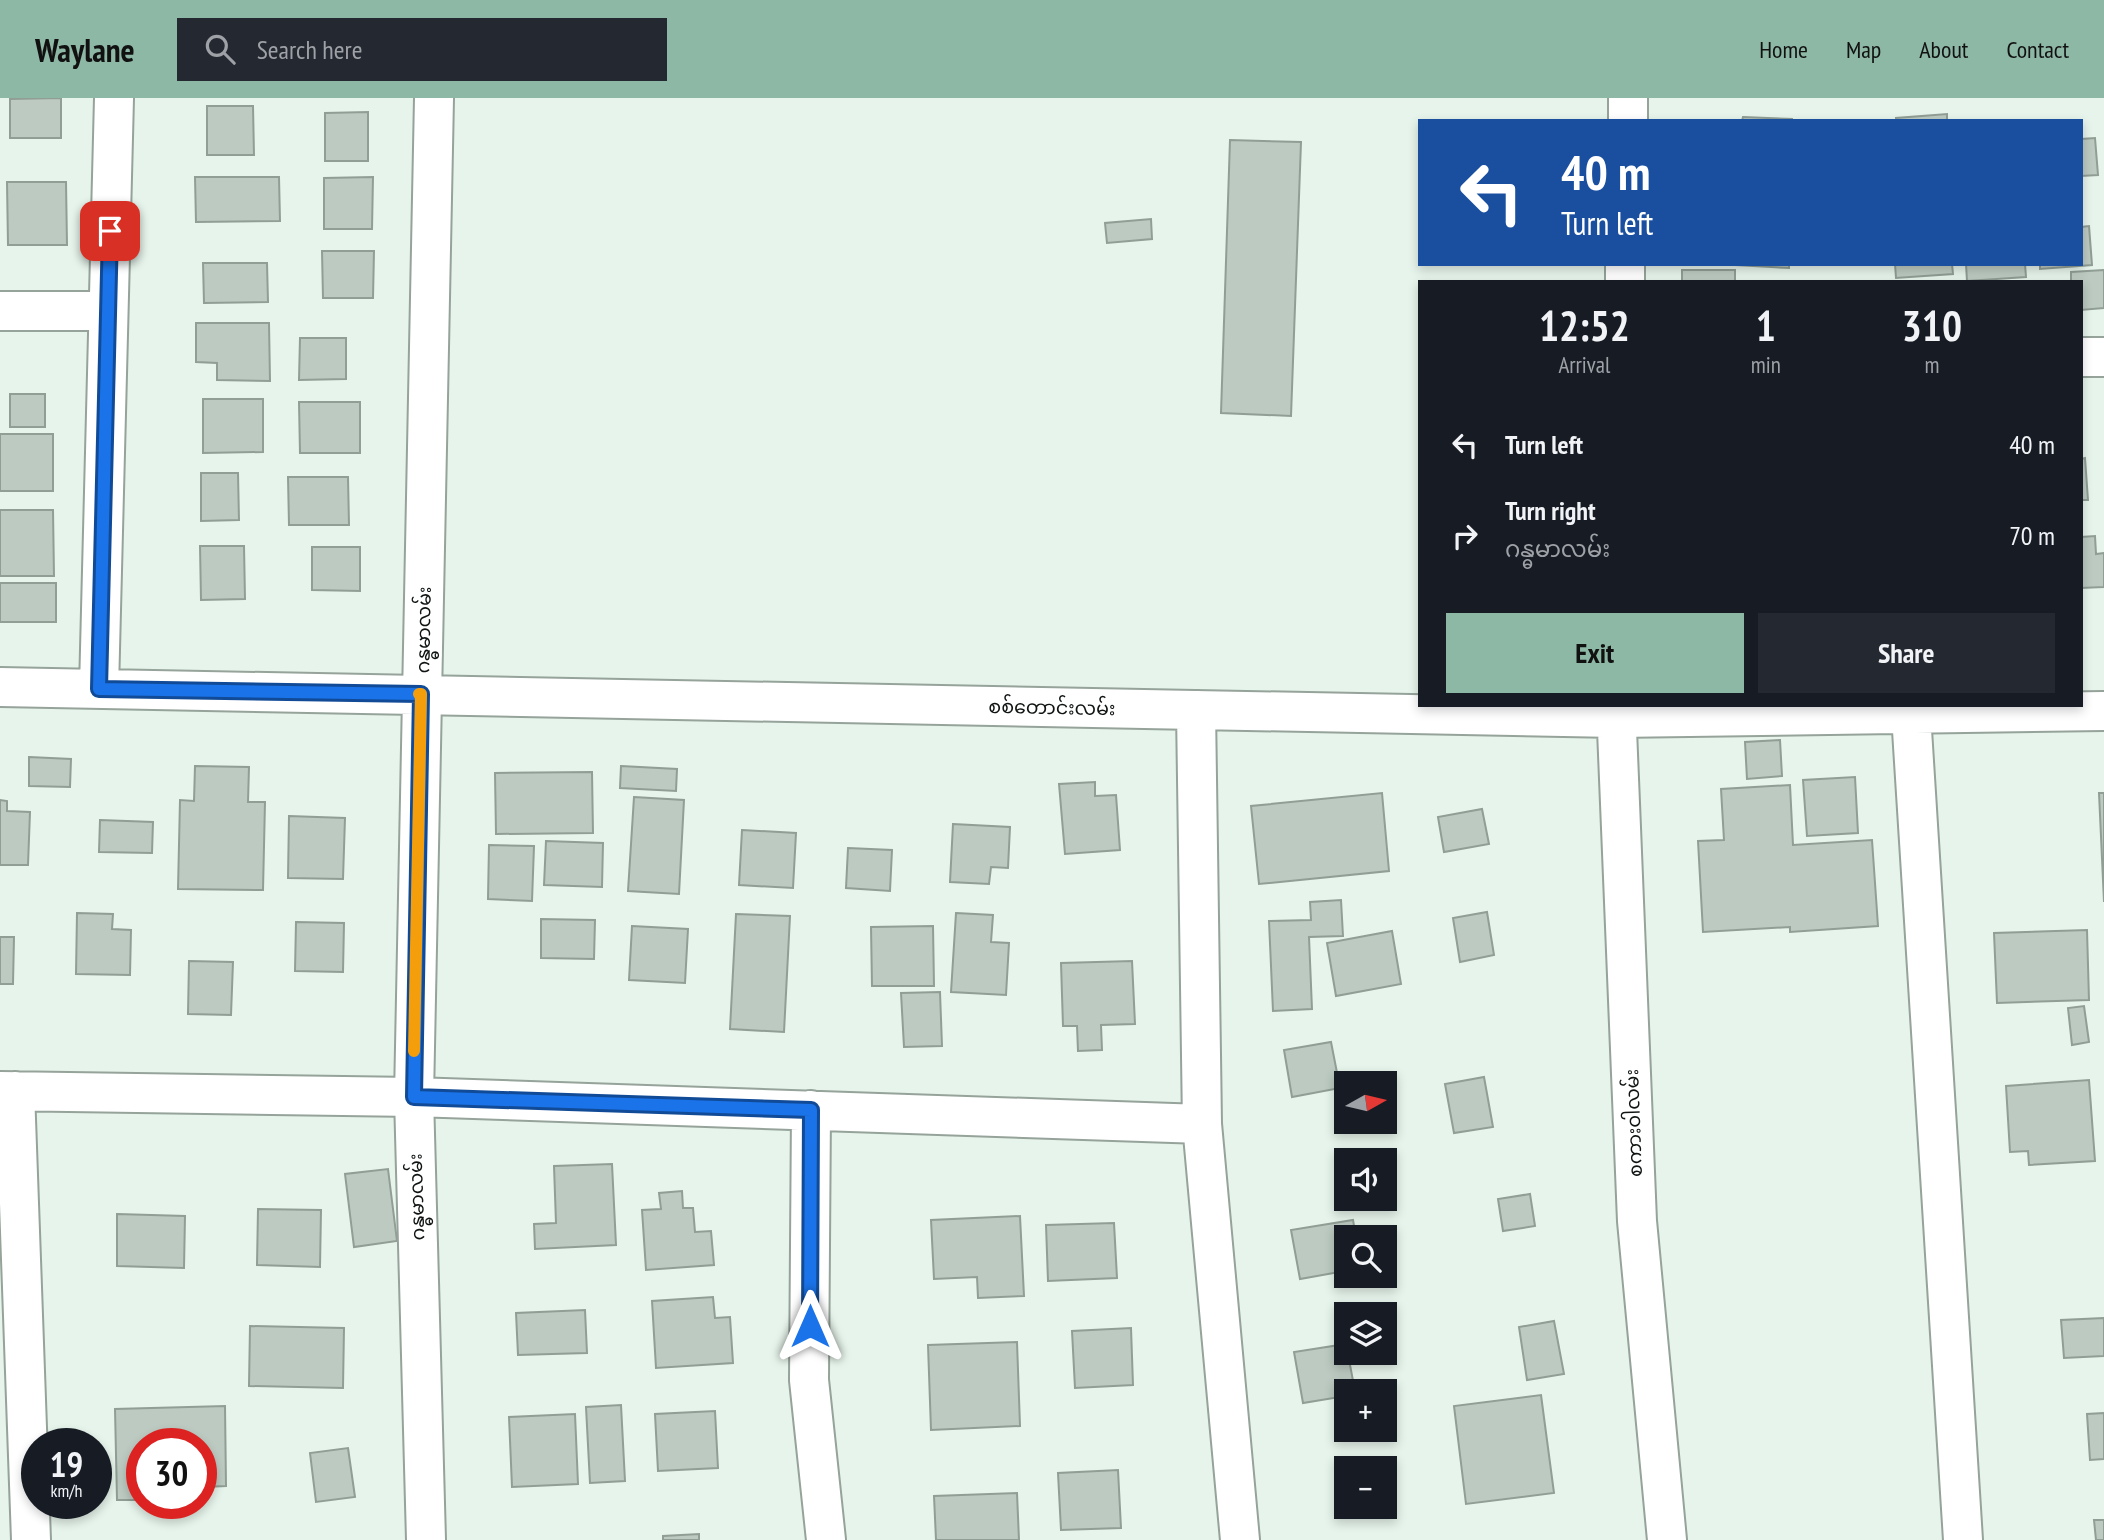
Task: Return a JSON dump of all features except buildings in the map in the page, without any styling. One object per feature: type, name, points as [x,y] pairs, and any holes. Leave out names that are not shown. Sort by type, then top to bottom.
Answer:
[{"type":"street","points":[[99,689],[114,98]]},
{"type":"street","name":"ဂန္ဓမာလမ်း","points":[[426,1540],[414,1097],[434,98]]},
{"type":"street","points":[[1628,119],[1629,98]]},
{"type":"street","points":[[0,311],[108,312]]},
{"type":"street","points":[[2083,357],[2104,357]]},
{"type":"street","name":"စစ်တောင်းလမ်း","points":[[0,687],[1196,710],[1911,714],[2104,711]]},
{"type":"street","points":[[1196,710],[1202,1124],[1240,1540]]},
{"type":"street","name":"စကားဝါလမ်း","points":[[1616,712],[1637,1221],[1667,1540]]},
{"type":"street","points":[[1911,714],[1963,1540]]},
{"type":"street","points":[[31,1540],[7,1091],[414,1097],[1202,1124]]},
{"type":"street","points":[[811,1110],[809,1380],[826,1540]]},
{"type":"slow traffic","points":[[414,1051],[419,694]]},
{"type":"route","points":[[110,231],[99,689],[421,694],[414,1097],[811,1110],[810,1326]]}]
